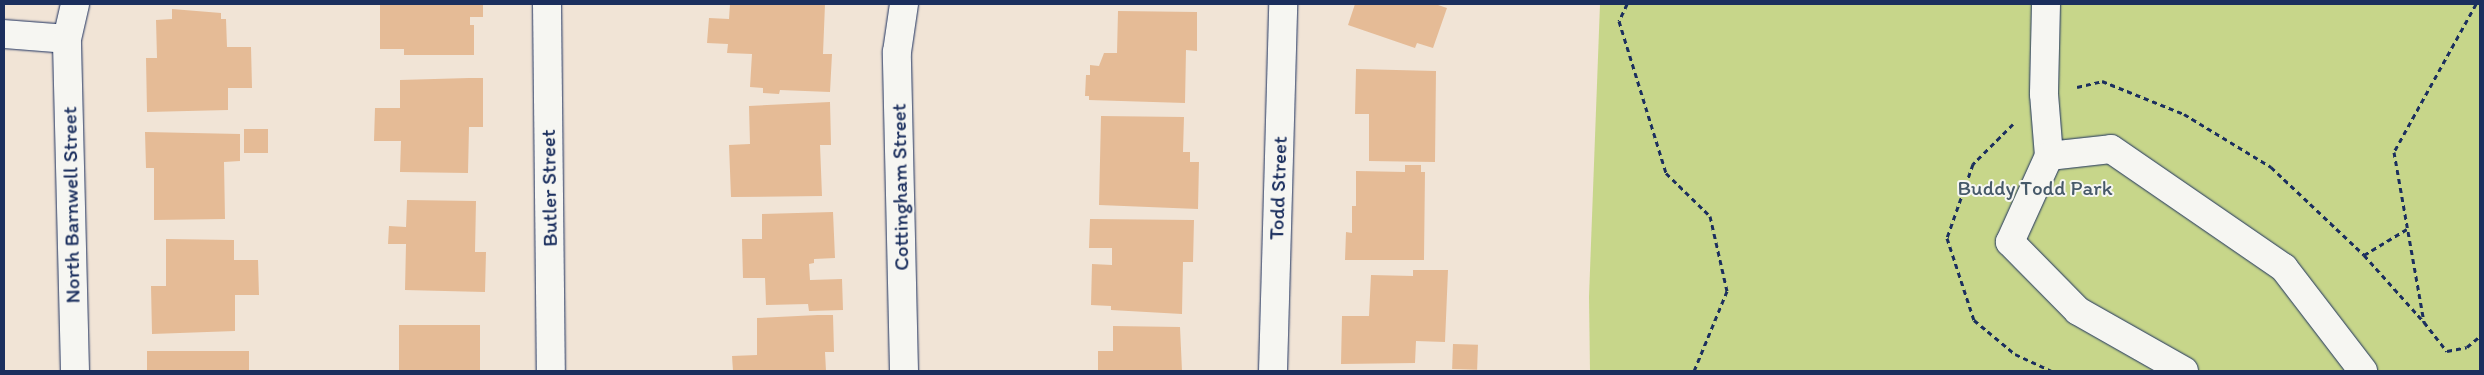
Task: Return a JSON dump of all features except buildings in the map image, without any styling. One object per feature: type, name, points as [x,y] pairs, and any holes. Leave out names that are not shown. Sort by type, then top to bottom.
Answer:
[{"type":"street","name":"North Barnwell Street","points":[[75,4],[67,38],[75,371]]},
{"type":"street","name":"Butler Street","points":[[548,4],[551,371]]},
{"type":"street","name":"Cottingham Street","points":[[904,4],[897,52],[904,371]]},
{"type":"street","name":"Todd Street","points":[[1273,371],[1283,4]]},
{"type":"street","points":[[2046,4],[2044,94],[2049,156],[2010,242],[2078,311],[2184,371]]},
{"type":"street","points":[[4,34],[67,38]]},
{"type":"street","points":[[2049,156],[2112,149],[2284,268],[2363,371]]},
{"type":"path","points":[[1627,4],[1619,20],[1666,173],[1710,216],[1727,291],[1694,371]]},
{"type":"path","points":[[2476,4],[2394,152],[2424,322],[2447,351],[2467,348],[2480,336]]},
{"type":"path","points":[[2364,255],[2407,229]]},
{"type":"green space","name":"Buddy Todd Park","points":[[1600,4],[2480,4],[2480,371],[1590,371],[1589,297]]}]
